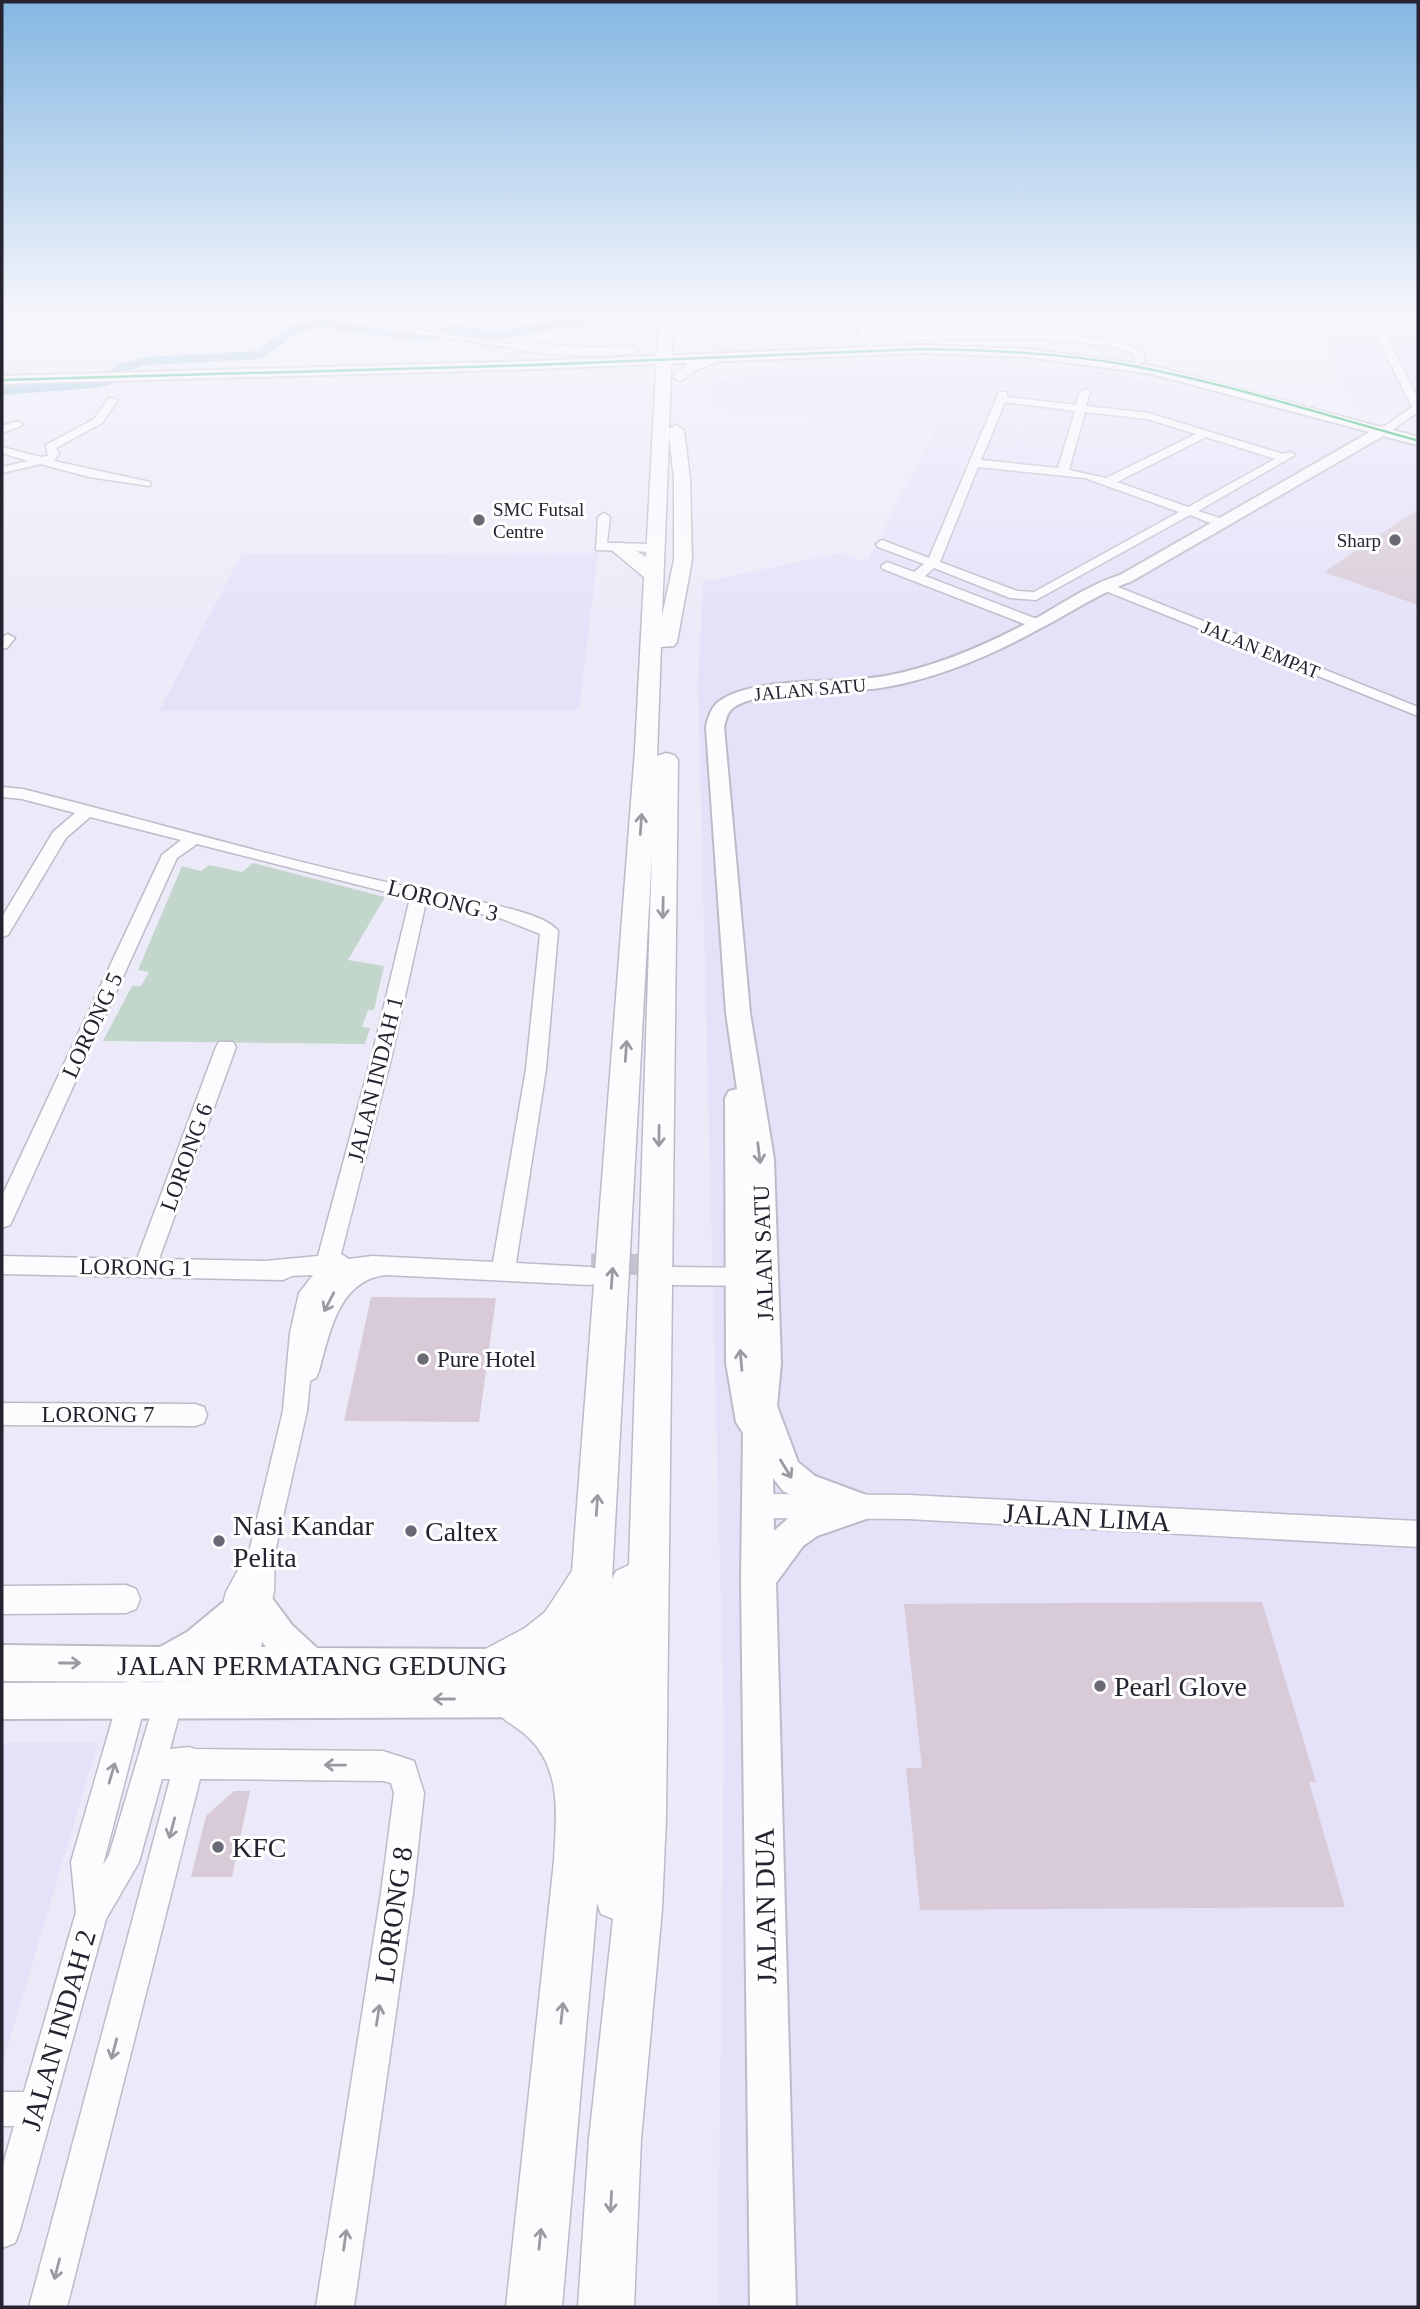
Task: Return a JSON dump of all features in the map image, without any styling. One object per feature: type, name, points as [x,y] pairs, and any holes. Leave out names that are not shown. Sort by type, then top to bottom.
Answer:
[{"type":"highway","points":[[615,2139],[604,1681],[592,1573],[646,750],[655,550],[669,424]]},
{"type":"highway","points":[[667,645],[683,560],[682,479],[676,424]]},
{"type":"highway","points":[[617,547],[642,563],[667,541],[670,534],[672,501],[682,479]]},
{"type":"highway","points":[[606,2307],[615,2139],[640,1870],[656,1352],[667,645],[664,623],[668,558],[664,551],[617,547]]},
{"type":"highway","points":[[534,2307],[580,1805],[604,1681],[639,1405],[656,1352]]},
{"type":"highway","points":[[580,1805],[566,1753],[553,1730],[504,1683],[569,1617],[592,1573]]},
{"type":"main road","points":[[1353,424],[1359,429],[1382,424],[1416,436]]},
{"type":"main road","points":[[1382,424],[1416,436]]},
{"type":"main road","name":"JALAN SATU","points":[[757,1506],[757,1452],[766,1363],[751,1271],[738,1013],[715,727],[723,706],[748,695],[854,687],[914,676],[962,660],[1037,624],[1103,585],[1126,578],[1216,521],[1382,424]]},
{"type":"main road","name":"JALAN SATU","points":[[751,1271],[741,1363],[757,1452]]},
{"type":"main road","points":[[762,1406],[782,1465],[790,1477],[802,1485],[858,1507]]},
{"type":"main road","name":"JALAN DUA","points":[[757,1506],[773,2307]]},
{"type":"main road","points":[[758,1579],[791,1535],[807,1523],[858,1507]]},
{"type":"main road","points":[[162,1664],[199,1644],[246,1611],[310,1665]]},
{"type":"main road","name":"JALAN PERMATANG GEDUNG","points":[[2,1663],[310,1665],[504,1683]]},
{"type":"main road","name":"JALAN PERMATANG GEDUNG","points":[[2,1701],[223,1700],[504,1683],[604,1681]]},
{"type":"street","points":[[2,430],[17,424]]},
{"type":"street","points":[[2,470],[45,461],[53,456],[50,447],[93,424]]},
{"type":"street","points":[[916,577],[933,564],[991,424]]},
{"type":"street","points":[[1062,472],[1076,424]]},
{"type":"street","points":[[882,544],[1015,595],[1036,596],[1287,457],[1173,424]]},
{"type":"street","points":[[1107,482],[1205,434]]},
{"type":"street","points":[[2,450],[89,474],[146,484]]},
{"type":"street","points":[[975,463],[1087,475],[1216,521]]},
{"type":"street","points":[[604,517],[600,547],[617,547]]},
{"type":"street","points":[[887,566],[1037,624]]},
{"type":"street","name":"JALAN EMPAT","points":[[1103,585],[1418,712]]},
{"type":"street","name":"LORONG 3","points":[[2,792],[23,794],[192,840],[541,925],[549,930],[536,1069],[506,1271]]},
{"type":"street","points":[[2,932],[55,841],[67,826],[86,811]]},
{"type":"street","name":"LORONG 5","points":[[2,1219],[170,855],[192,840]]},
{"type":"street","name":"JALAN INDAH 1","points":[[328,1262],[382,1055],[419,895]]},
{"type":"street","name":"LORONG 6","points":[[145,1267],[226,1047]]},
{"type":"street","points":[[270,1269],[328,1262],[506,1271],[590,1270]]},
{"type":"street","name":"LORONG 1","points":[[2,1265],[270,1269]]},
{"type":"street","points":[[310,1293],[332,1270],[384,1266]]},
{"type":"street","points":[[223,1700],[246,1611],[240,1592],[262,1552],[295,1411],[330,1298],[352,1277],[384,1266]]},
{"type":"street","points":[[270,1269],[300,1275],[309,1286],[295,1411]]},
{"type":"street","points":[[674,1270],[751,1271]]},
{"type":"street","name":"LORONG 7","points":[[2,1414],[194,1415]]},
{"type":"street","name":"JALAN LIMA","points":[[757,1506],[908,1507],[1418,1534]]},
{"type":"street","points":[[2,1600],[125,1599]]},
{"type":"street","name":"JALAN INDAH 2","points":[[92,1912],[87,1862],[132,1699],[162,1664]]},
{"type":"street","name":"JALAN INDAH 2","points":[[2,2230],[92,1912],[123,1862],[152,1764],[169,1700],[162,1664]]},
{"type":"street","points":[[48,2307],[189,1762]]},
{"type":"street","name":"LORONG 8","points":[[152,1764],[189,1762],[383,1766],[403,1772],[409,1793],[335,2307]]},
{"type":"street","points":[[2,2109],[36,2109]]},
{"type":"shaded area","points":[[897,424],[1339,424],[1418,447],[1418,2307],[718,2307],[724,1731],[698,684],[703,582],[841,553],[867,562],[936,427]]},
{"type":"shaded area","points":[[598,553],[579,710],[159,711],[242,554]]},
{"type":"shaded area","points":[[2,1743],[98,1743],[2,2065]]},
{"type":"green space","points":[[253,863],[385,897],[348,960],[384,966],[374,1010],[368,1010],[362,1027],[370,1028],[365,1044],[103,1041],[132,986],[141,986],[149,972],[138,970],[182,866],[201,871],[209,865],[242,872]]},
{"type":"building","name":"Sharp","points":[[1418,509],[1418,605],[1324,572]]},
{"type":"building","name":"Pure Hotel","points":[[371,1297],[496,1298],[479,1422],[344,1421]]},
{"type":"building","name":"Pearl Glove","points":[[1262,1602],[1316,1782],[1309,1782],[1345,1907],[920,1910],[906,1768],[922,1768],[904,1604]]},
{"type":"building","name":"KFC","points":[[234,1791],[250,1791],[232,1877],[191,1877],[206,1816]]},
{"type":"tunnel","points":[[591,1264],[675,1265]]},
{"type":"transit line","points":[[1358,424],[1416,440]]},
{"type":"place","name":"SMC Futsal Centre","points":[[479,520]]},
{"type":"place","name":"Sharp","points":[[1395,540]]},
{"type":"place","name":"Pure Hotel","points":[[423,1359]]},
{"type":"place","name":"Caltex","points":[[411,1531]]},
{"type":"place","name":"Nasi Kandar Pelita","points":[[219,1541]]},
{"type":"place","name":"Pearl Glove","points":[[1100,1686]]},
{"type":"place","name":"KFC","points":[[218,1847]]}]
